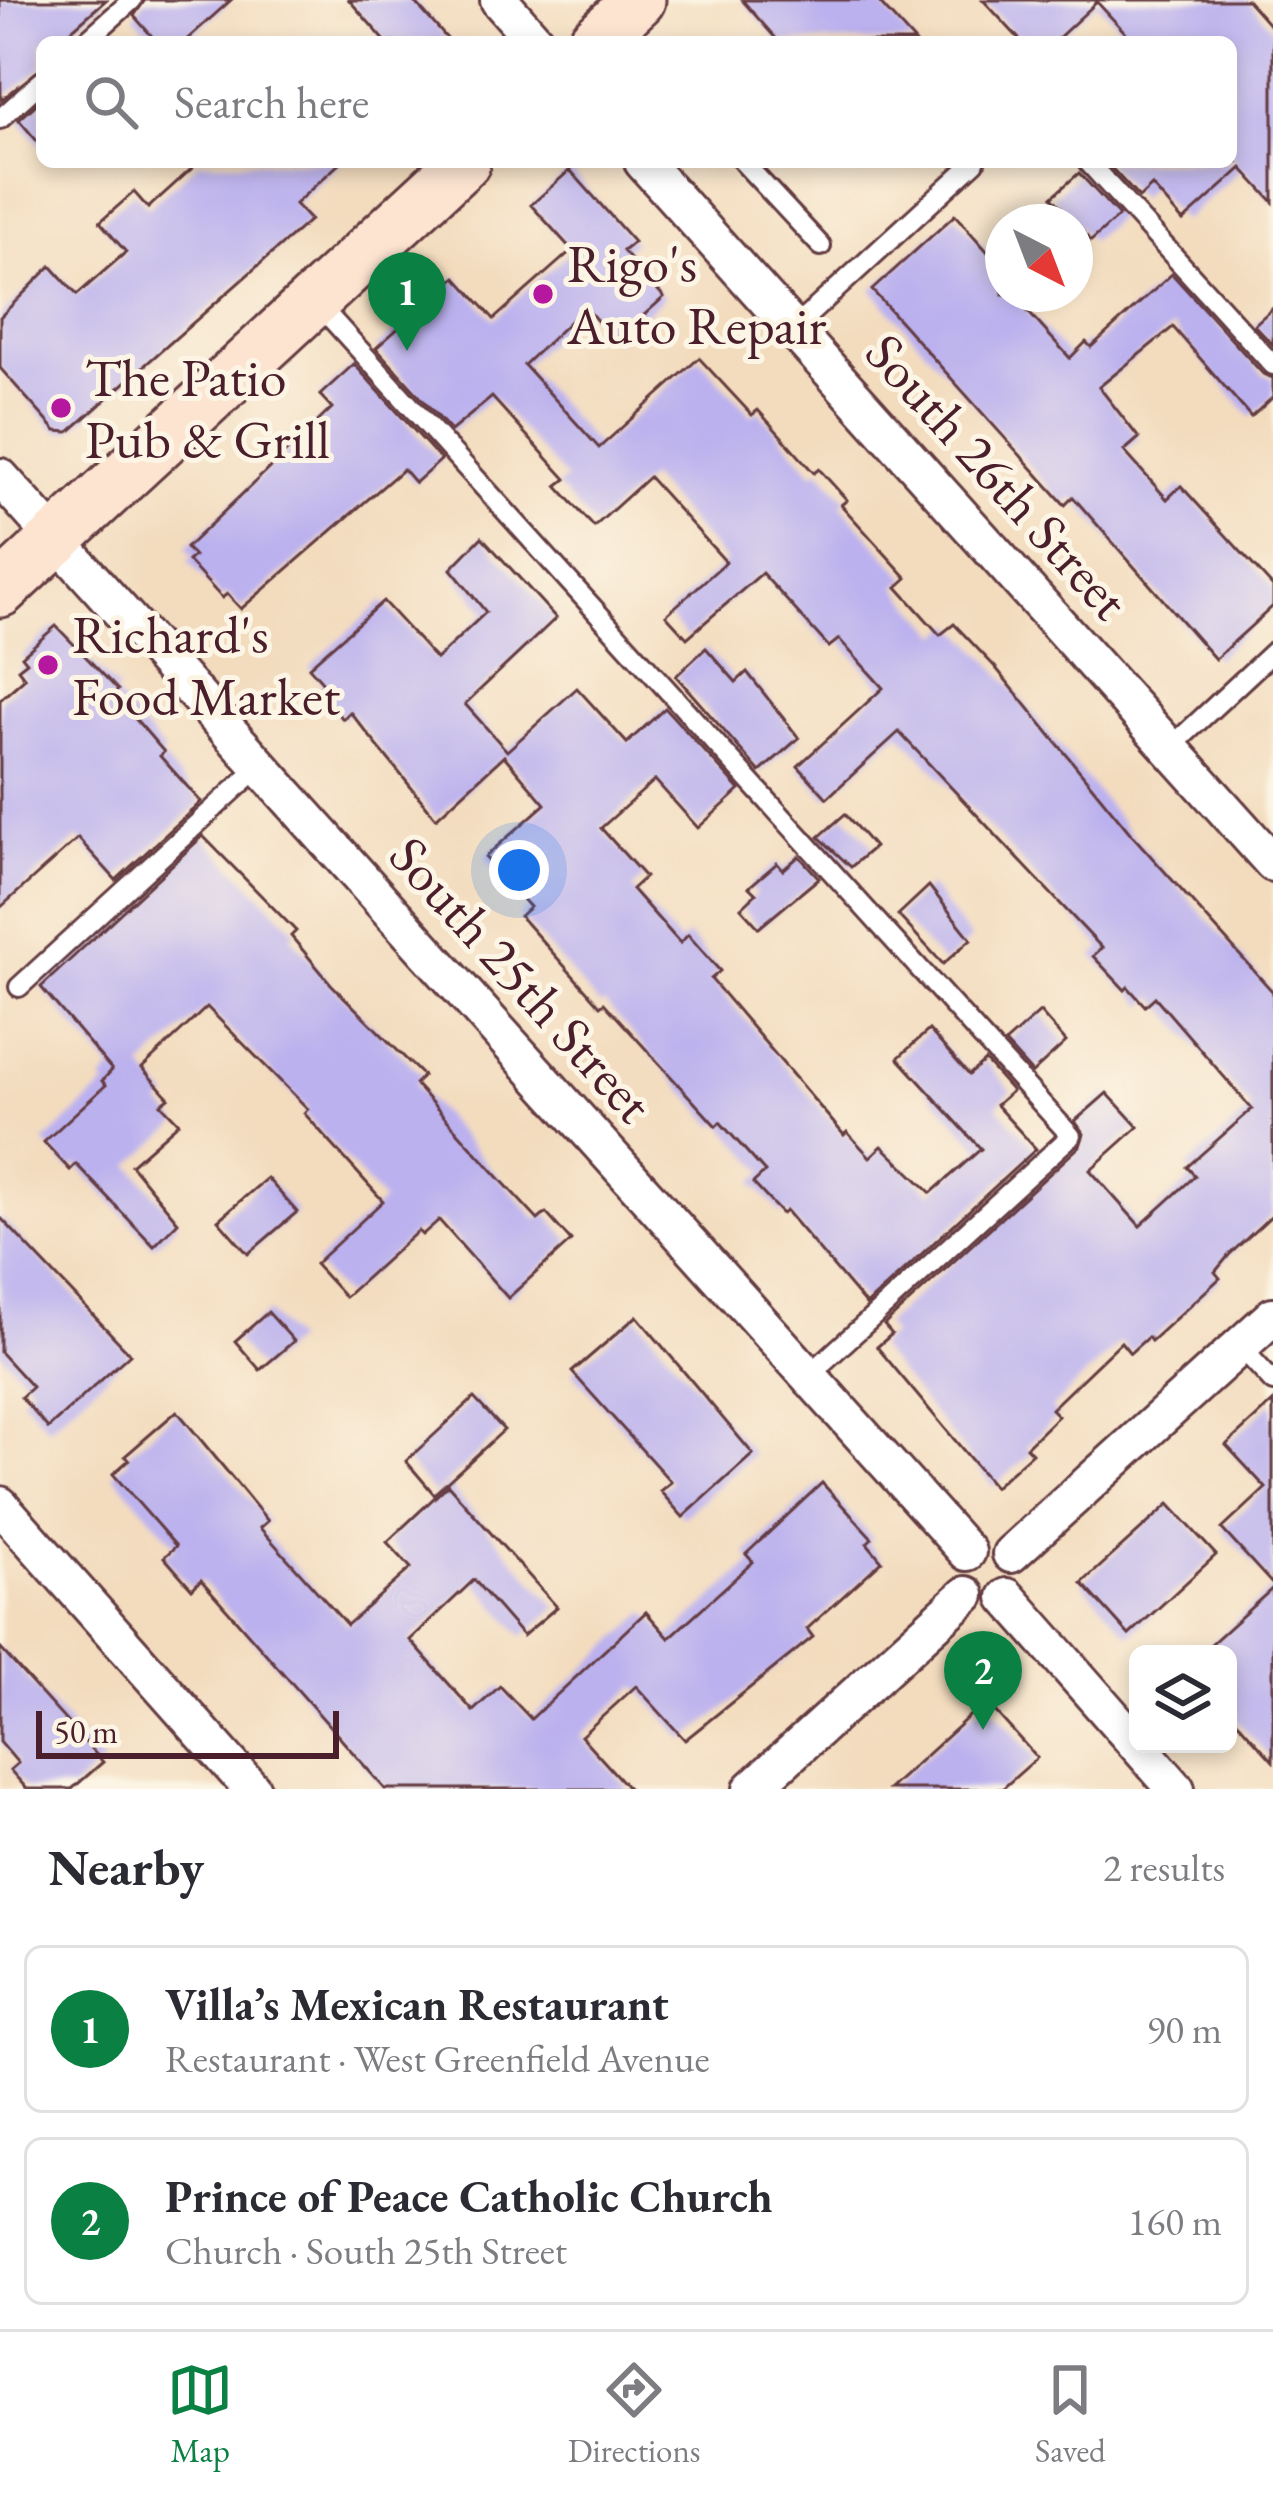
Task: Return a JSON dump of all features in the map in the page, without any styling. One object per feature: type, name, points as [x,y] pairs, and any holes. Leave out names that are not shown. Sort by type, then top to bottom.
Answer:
[{"type":"main road","points":[[600,36],[639,0]]},
{"type":"main road","points":[[0,591],[458,168]]},
{"type":"street","points":[[499,0],[531,36]]},
{"type":"street","name":"South 26th Street","points":[[654,168],[1273,863]]},
{"type":"street","name":"South 25th Street","points":[[0,477],[968,1552]]},
{"type":"street","points":[[1011,1554],[1273,1316]]},
{"type":"street","points":[[0,1505],[252,1789]]},
{"type":"street","points":[[994,1545],[1011,1554],[1017,1581],[1007,1597],[982,1604],[966,1595],[958,1569],[968,1552],[994,1545]]},
{"type":"street","points":[[752,1789],[966,1595]]},
{"type":"street","points":[[1007,1597],[1175,1789]]},
{"type":"lane","points":[[92,36],[132,0]]},
{"type":"lane","points":[[0,119],[36,86]]},
{"type":"lane","points":[[749,168],[821,246]]},
{"type":"lane","points":[[793,329],[968,168]]},
{"type":"lane","points":[[1093,168],[1273,365]]},
{"type":"lane","points":[[314,301],[1071,1136],[808,1376]]},
{"type":"lane","points":[[1170,748],[1272,656]]},
{"type":"lane","points":[[19,987],[258,768]]},
{"type":"lane","points":[[1240,1346],[1273,1382]]},
{"type":"building","points":[[0,0],[106,0],[65,36],[36,36],[36,73],[1,100]]},
{"type":"building","points":[[145,0],[231,0],[191,36],[152,36],[134,16]]},
{"type":"building","points":[[349,0],[413,0],[445,36],[381,36]]},
{"type":"building","points":[[742,0],[877,0],[910,36],[774,36]]},
{"type":"building","points":[[983,0],[1247,0],[1273,29],[1273,202],[1242,168],[1183,221],[1152,186],[1139,198],[1112,168],[1237,168],[1237,36],[1128,36],[1097,2],[1060,36],[1016,36]]},
{"type":"building","points":[[36,104],[36,140],[19,120]]},
{"type":"building","points":[[192,168],[334,168],[295,204],[310,220],[69,432],[56,431],[0,368],[0,317],[51,266],[77,295],[126,252],[100,222],[134,192],[148,208]]},
{"type":"building","points":[[570,170],[634,242],[623,251],[664,297],[615,341],[585,307],[524,365],[599,448],[699,358],[752,415],[758,410],[814,473],[819,469],[847,500],[841,505],[907,578],[897,587],[940,635],[954,624],[996,668],[1131,834],[1273,992],[1273,1214],[1229,1255],[1215,1272],[1220,1278],[1151,1341],[1148,1337],[1130,1353],[1121,1342],[1051,1409],[1058,1416],[1026,1447],[1032,1453],[994,1487],[877,1347],[892,1334],[884,1325],[1080,1146],[1084,1134],[1075,1121],[1107,1093],[1138,1127],[1090,1170],[1140,1226],[1195,1176],[1187,1167],[1252,1109],[1155,997],[1145,1006],[1093,956],[1102,948],[899,732],[827,798],[798,766],[883,688],[839,639],[829,647],[762,573],[687,638],[666,615],[726,562],[649,477],[594,527],[557,486],[566,479],[492,397],[451,431],[376,348],[456,277],[494,319],[572,250],[531,205]]},
{"type":"building","points":[[1079,173],[1119,216],[1093,239],[1093,204],[1058,204],[1052,197]]},
{"type":"building","points":[[955,215],[985,249],[985,312],[1028,312],[1070,358],[1086,342],[1091,347],[1172,274],[1263,374],[1273,378],[1273,397],[1251,417],[1173,327],[1099,387],[1139,438],[1124,451],[1167,499],[1181,486],[1273,587],[1273,606],[1215,659],[1073,497],[1065,505],[872,290]]},
{"type":"building","points":[[1273,308],[1273,345],[1254,325]]},
{"type":"building","points":[[354,364],[441,460],[415,483],[403,469],[241,609],[227,594],[222,598],[188,561],[194,556],[186,548],[332,408],[320,395]]},
{"type":"building","points":[[482,537],[556,618],[465,704],[507,751],[577,688],[627,743],[665,708],[740,790],[698,828],[655,780],[601,828],[645,877],[632,889],[680,943],[688,935],[720,971],[711,979],[844,1135],[847,1132],[870,1157],[882,1146],[931,1193],[981,1149],[898,1058],[929,1030],[969,1075],[985,1061],[1012,1091],[996,1105],[1036,1149],[866,1305],[786,1211],[782,1214],[753,1183],[765,1172],[720,1122],[716,1126],[604,1003],[600,1006],[520,916],[530,907],[485,857],[545,804],[504,756],[436,818],[350,712],[343,719],[318,690],[324,684],[309,667],[383,601],[436,659],[486,612],[451,569]]},
{"type":"building","points":[[56,626],[118,690],[114,694],[201,802],[116,880],[78,838],[0,908],[0,700],[25,678],[18,669],[27,662],[22,656]]},
{"type":"building","points":[[706,648],[736,682],[747,672],[799,738],[760,772],[676,676]]},
{"type":"building","points":[[845,814],[874,847],[851,867],[819,837]]},
{"type":"building","points":[[203,836],[296,931],[291,936],[331,984],[423,1076],[415,1084],[501,1180],[538,1220],[546,1213],[571,1241],[508,1298],[439,1220],[422,1235],[418,1231],[345,1297],[315,1264],[383,1201],[304,1113],[308,1109],[207,1007],[142,1068],[169,1098],[161,1104],[179,1123],[131,1165],[178,1222],[154,1246],[76,1164],[70,1170],[44,1142],[106,1085],[102,1081],[112,1070],[41,987]]},
{"type":"building","points":[[799,856],[819,878],[759,928],[741,908],[756,894],[749,887],[777,863],[783,870]]},
{"type":"building","points":[[929,886],[971,939],[943,964],[898,915]]},
{"type":"building","points":[[1040,1012],[1066,1042],[1032,1073],[1005,1043]]},
{"type":"building","points":[[267,1178],[297,1212],[248,1254],[218,1220]]},
{"type":"building","points":[[0,1217],[130,1354],[48,1428],[21,1397],[32,1387],[0,1352]]},
{"type":"building","points":[[268,1312],[294,1341],[260,1370],[235,1341]]},
{"type":"building","points":[[637,1316],[753,1454],[683,1517],[660,1491],[671,1482],[572,1372]]},
{"type":"building","points":[[474,1398],[504,1430],[434,1494],[406,1461]]},
{"type":"building","points":[[1273,1402],[1273,1585],[1222,1529],[1266,1488],[1226,1445]]},
{"type":"building","points":[[177,1411],[268,1521],[260,1528],[347,1625],[411,1568],[387,1542],[448,1485],[557,1607],[523,1636],[474,1580],[410,1640],[473,1711],[500,1686],[531,1719],[646,1612],[669,1638],[753,1562],[746,1554],[822,1483],[872,1538],[867,1543],[882,1561],[807,1629],[813,1637],[685,1740],[636,1686],[581,1736],[629,1789],[385,1789],[201,1580],[192,1589],[164,1557],[176,1546],[113,1474],[129,1460],[125,1456]]},
{"type":"building","points":[[1169,1504],[1216,1555],[1129,1635],[1082,1583]]},
{"type":"building","points":[[1273,1588],[1273,1761],[1237,1721],[1237,1645],[1210,1645]]},
{"type":"building","points":[[0,1648],[103,1762],[72,1789],[27,1789],[10,1770],[18,1763],[0,1742]]},
{"type":"building","points":[[986,1701],[1037,1758],[1002,1789],[889,1789]]},
{"type":"place","name":"Rigo's Auto Repair","points":[[543,294]]},
{"type":"place","name":"Villa’s Mexican Restaurant","points":[[407,351]]},
{"type":"place","name":"The Patio Pub & Grill","points":[[61,408]]},
{"type":"place","name":"Richard's Food Market","points":[[48,665]]},
{"type":"place","name":"Prince of Peace Catholic Church","points":[[983,1730]]}]
